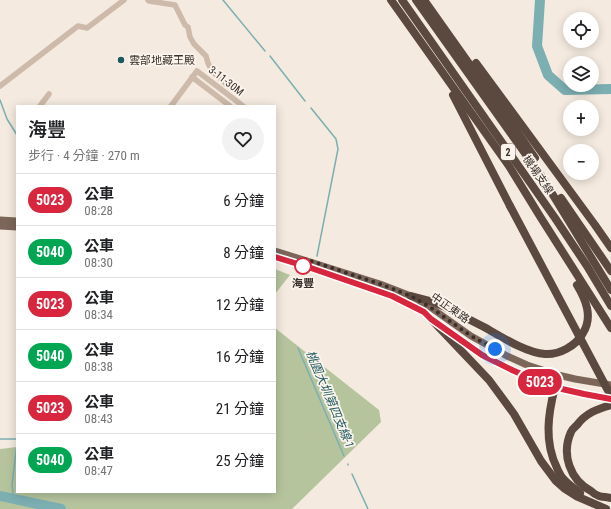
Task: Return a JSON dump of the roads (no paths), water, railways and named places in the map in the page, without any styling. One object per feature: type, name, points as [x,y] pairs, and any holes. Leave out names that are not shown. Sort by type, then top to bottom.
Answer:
[{"type":"highway","points":[[391,0],[509,166],[611,328]]},
{"type":"highway","name":"機場支線","points":[[402,0],[555,218],[587,266],[611,306]]},
{"type":"highway","name":"機場支線","points":[[416,0],[542,177],[611,290]]},
{"type":"highway","points":[[424,0],[516,130],[611,272]]},
{"type":"highway","points":[[429,0],[611,248]]},
{"type":"highway","points":[[447,79],[451,91],[510,206],[611,396]]},
{"type":"highway","points":[[411,296],[443,306],[511,343],[529,351],[544,354],[556,353],[577,342],[583,334],[589,320],[588,307],[583,294],[549,238],[541,218]]},
{"type":"highway","points":[[431,319],[490,380],[514,414],[541,461],[556,481],[576,496],[606,509]]},
{"type":"highway","points":[[555,387],[550,403],[548,420],[549,440],[553,460],[561,477],[574,489],[596,504]]},
{"type":"highway","points":[[611,405],[586,415],[571,431],[567,445],[571,472],[579,483],[598,496],[611,498]]},
{"type":"main road","points":[[0,220],[16,222]]},
{"type":"main road","points":[[0,226],[16,227]]},
{"type":"main road","name":"中正東路","points":[[276,251],[380,284],[411,296],[430,307],[471,336],[507,356],[527,365],[558,375],[611,385]]},
{"type":"main road","name":"中正東路","points":[[276,257],[392,296],[424,312],[431,319],[482,355],[528,377],[555,387],[611,399]]},
{"type":"main road","points":[[555,387],[558,375]]},
{"type":"street","points":[[0,86],[78,26],[87,28],[124,0]]},
{"type":"street","points":[[148,0],[175,5],[185,25],[188,27],[190,37],[194,44],[206,56],[212,71],[226,84]]},
{"type":"street","name":"3-11-30M","points":[[229,105],[192,77],[197,71],[242,105]]},
{"type":"street","points":[[172,105],[192,77]]},
{"type":"street","points":[[41,105],[50,94]]},
{"type":"waterway","name":"桃園大圳第四支線-1","points":[[223,0],[265,51]]},
{"type":"waterway","points":[[540,0],[537,46],[548,75],[565,90],[611,89]]},
{"type":"waterway","name":"桃園大圳第四支線-1","points":[[270,56],[305,101]]},
{"type":"waterway","points":[[0,100],[7,119],[16,133]]},
{"type":"waterway","name":"桃園大圳第四支線-1","points":[[311,108],[336,139],[338,149],[317,256]]},
{"type":"waterway","name":"桃園大圳第四支線-1","points":[[298,348],[344,456]]},
{"type":"waterway","points":[[0,439],[16,439]]},
{"type":"waterway","points":[[12,499],[16,452]]},
{"type":"waterway","name":"桃園大圳第四支線-1","points":[[352,474],[368,509]]},
{"type":"waterway","points":[[0,496],[61,509]]},
{"type":"place","name":"雲部地藏王殿","points":[[121,60]]},
{"type":"place","name":"海豐","points":[[303,266]]}]
